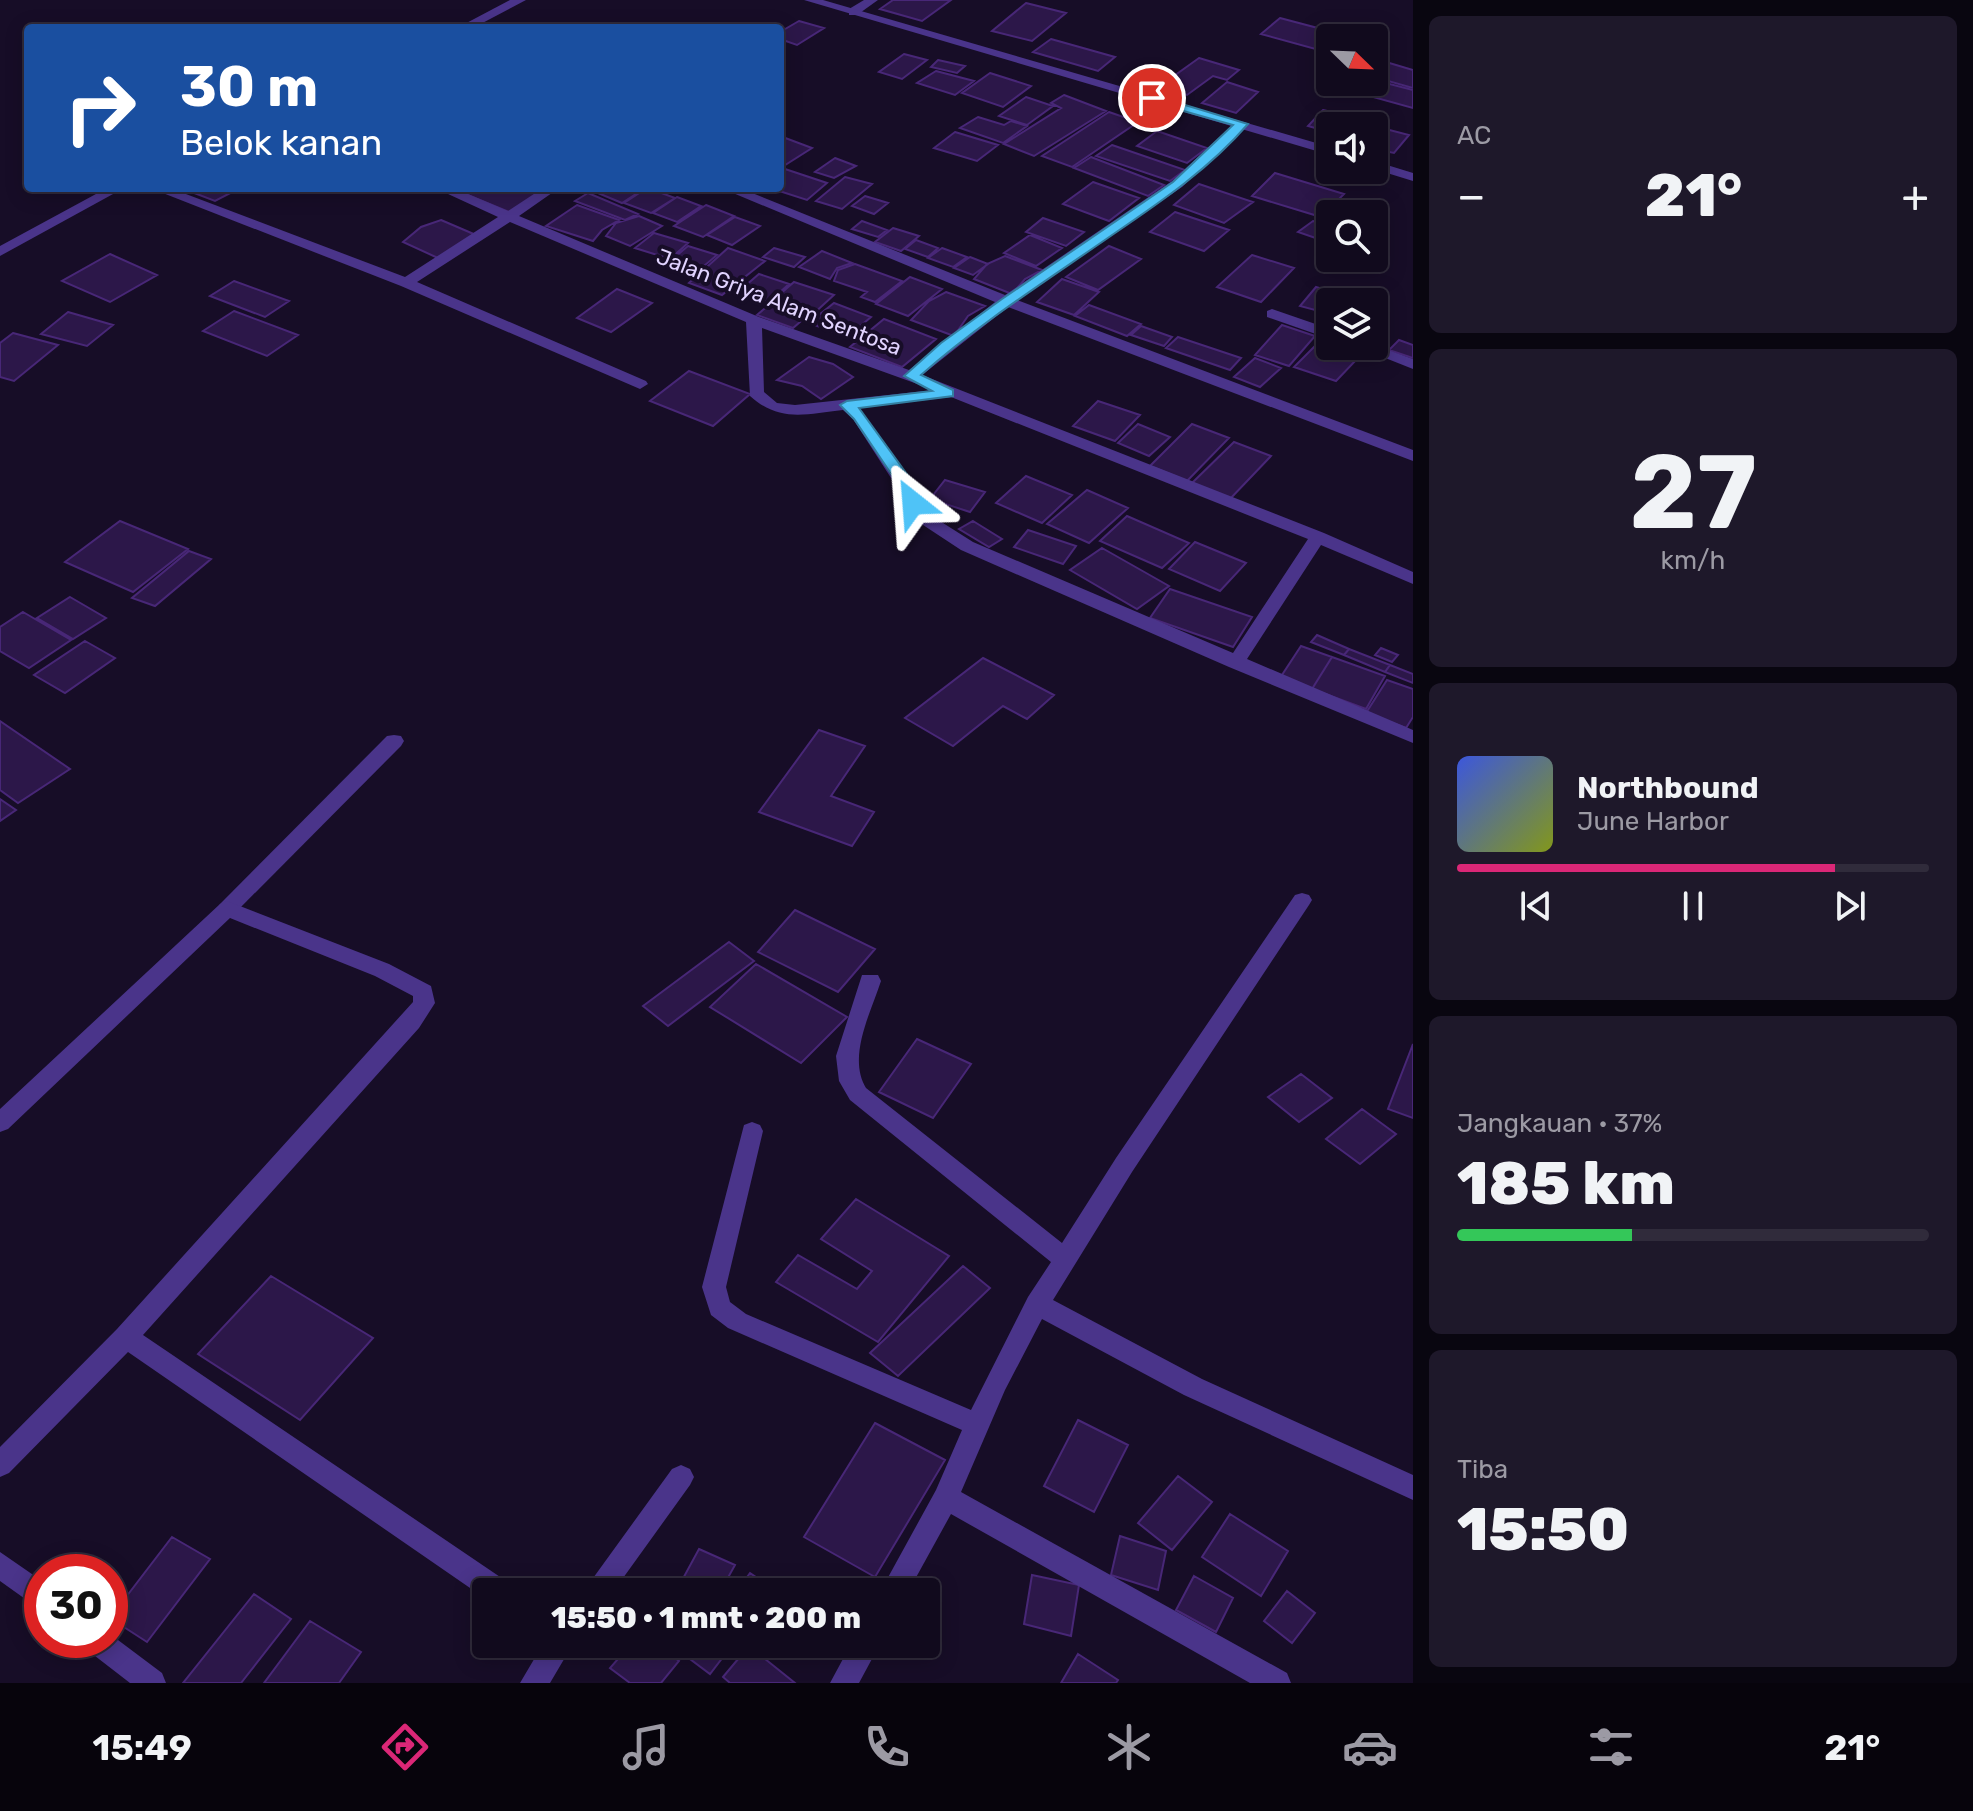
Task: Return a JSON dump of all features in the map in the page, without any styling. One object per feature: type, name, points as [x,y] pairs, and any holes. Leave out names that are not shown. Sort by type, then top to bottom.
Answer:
[{"type":"street","points":[[471,24],[520,0]]},
{"type":"street","points":[[810,0],[1316,147]]},
{"type":"street","points":[[853,12],[872,0]]},
{"type":"street","points":[[911,376],[1006,301],[1177,184],[1242,124]]},
{"type":"street","points":[[1388,169],[1413,177]]},
{"type":"street","points":[[0,252],[110,192]]},
{"type":"street","points":[[167,192],[406,283],[640,384]]},
{"type":"street","name":"Jalan Griya Alam Sentosa","points":[[451,192],[754,320],[911,376],[1318,537],[1413,579]]},
{"type":"street","points":[[406,283],[546,192]]},
{"type":"street","points":[[738,192],[1006,301],[1413,456]]},
{"type":"street","points":[[1272,314],[1316,329]]},
{"type":"street","points":[[754,320],[756,393],[772,407],[795,410],[948,393]]},
{"type":"street","points":[[1388,355],[1413,364]]},
{"type":"street","points":[[847,405],[859,416],[926,519],[967,546],[1413,737]]},
{"type":"street","points":[[1235,663],[1318,537]]},
{"type":"street","points":[[0,1123],[227,909],[394,741]]},
{"type":"street","points":[[902,1578],[946,1497],[994,1385],[1037,1304],[1124,1165],[1302,900]]},
{"type":"street","points":[[0,1465],[126,1337],[411,1022],[424,1003],[423,992],[410,983],[227,909]]},
{"type":"street","points":[[870,981],[847,1056],[850,1081],[858,1094],[1066,1260]]},
{"type":"street","points":[[752,1131],[714,1287],[720,1308],[737,1321],[977,1425]]},
{"type":"street","points":[[1037,1304],[1193,1387],[1413,1488]]},
{"type":"street","points":[[126,1337],[479,1578]]},
{"type":"street","points":[[607,1578],[681,1477]]},
{"type":"street","points":[[946,1497],[1277,1683]]},
{"type":"street","points":[[0,1565],[24,1584]]},
{"type":"street","points":[[119,1658],[152,1683]]},
{"type":"street","points":[[534,1683],[550,1658]]},
{"type":"street","points":[[844,1683],[858,1658]]},
{"type":"building","points":[[893,0],[951,0],[922,21],[880,9]]},
{"type":"building","points":[[1026,3],[1066,13],[1032,41],[992,31]]},
{"type":"building","points":[[1280,18],[1316,28],[1316,49],[1261,34]]},
{"type":"building","points":[[799,21],[824,28],[797,45],[784,40],[784,30]]},
{"type":"building","points":[[1051,39],[1115,57],[1098,71],[1033,52]]},
{"type":"building","points":[[904,54],[927,60],[902,79],[879,72]]},
{"type":"building","points":[[1199,58],[1239,70],[1227,80],[1213,76],[1187,95],[1160,86]]},
{"type":"building","points":[[938,60],[965,66],[957,73],[931,67]]},
{"type":"building","points":[[1388,63],[1413,70],[1413,88],[1388,81]]},
{"type":"building","points":[[936,71],[974,81],[955,95],[917,83]]},
{"type":"building","points":[[990,73],[1031,86],[1003,107],[962,93]]},
{"type":"building","points":[[1227,82],[1258,92],[1236,113],[1202,103]]},
{"type":"building","points":[[1388,84],[1413,90],[1413,108],[1370,96],[1388,96]]},
{"type":"building","points":[[1064,95],[1106,111],[1034,156],[1004,144],[1061,108],[1051,103]]},
{"type":"building","points":[[1026,97],[1053,106],[1027,125],[999,116]]},
{"type":"building","points":[[1109,112],[1138,122],[1072,167],[1042,156]]},
{"type":"building","points":[[978,117],[1004,125],[1011,121],[1027,126],[1003,143],[960,128]]},
{"type":"building","points":[[1316,117],[1316,128],[1308,126]]},
{"type":"building","points":[[1388,130],[1409,135],[1394,153],[1388,152]]},
{"type":"building","points":[[1157,131],[1207,148],[1187,163],[1137,146]]},
{"type":"building","points":[[955,132],[998,145],[977,161],[934,148]]},
{"type":"building","points":[[784,138],[812,148],[784,166]]},
{"type":"building","points":[[1112,145],[1185,170],[1170,181],[1096,156]]},
{"type":"building","points":[[1091,157],[1164,185],[1148,196],[1074,168]]},
{"type":"building","points":[[835,158],[856,166],[834,178],[815,172]]},
{"type":"building","points":[[784,169],[827,183],[807,200],[782,192]]},
{"type":"building","points":[[1275,173],[1344,194],[1338,200],[1316,200],[1316,215],[1252,196]]},
{"type":"building","points":[[845,177],[872,184],[842,209],[816,201]]},
{"type":"building","points":[[1093,182],[1139,198],[1109,221],[1063,204]]},
{"type":"building","points":[[1199,184],[1253,202],[1224,223],[1174,205]]},
{"type":"building","points":[[192,192],[232,192],[215,201]]},
{"type":"building","points":[[460,192],[544,192],[509,212]]},
{"type":"building","points":[[600,192],[639,192],[622,203]]},
{"type":"building","points":[[641,192],[658,192],[675,198],[651,213],[624,203]]},
{"type":"building","points":[[588,193],[638,214],[625,220],[575,201]]},
{"type":"building","points":[[865,196],[888,203],[874,214],[852,206]]},
{"type":"building","points":[[677,197],[701,206],[677,222],[653,213]]},
{"type":"building","points":[[577,205],[619,220],[602,230],[593,241],[546,226]]},
{"type":"building","points":[[706,205],[734,216],[703,237],[674,226]]},
{"type":"building","points":[[1175,212],[1229,230],[1204,251],[1150,232]]},
{"type":"building","points":[[639,216],[662,226],[630,246],[606,236],[616,223]]},
{"type":"building","points":[[735,217],[760,226],[732,245],[707,235]]},
{"type":"building","points":[[1043,218],[1084,232],[1066,246],[1026,232]]},
{"type":"building","points":[[441,220],[476,235],[438,258],[403,242],[421,227]]},
{"type":"building","points":[[862,221],[887,230],[878,237],[852,229]]},
{"type":"building","points":[[1313,221],[1316,222],[1316,238],[1298,232]]},
{"type":"building","points":[[893,228],[919,236],[901,251],[875,242]]},
{"type":"building","points":[[654,233],[688,243],[670,259],[635,248]]},
{"type":"building","points":[[1030,235],[1062,248],[1036,266],[1004,253]]},
{"type":"building","points":[[916,240],[938,248],[928,257],[905,249]]},
{"type":"building","points":[[688,246],[717,255],[698,271],[669,262]]},
{"type":"building","points":[[1109,246],[1141,259],[1098,290],[1066,277]]},
{"type":"building","points":[[728,248],[765,261],[722,295],[689,283]]},
{"type":"building","points":[[774,248],[805,257],[794,267],[763,257]]},
{"type":"building","points":[[942,248],[967,257],[953,267],[928,258]]},
{"type":"building","points":[[822,251],[852,263],[837,268],[830,279],[799,267]]},
{"type":"building","points":[[110,254],[157,275],[110,302],[62,281]]},
{"type":"building","points":[[1252,255],[1294,268],[1261,302],[1217,287]]},
{"type":"building","points":[[1005,256],[1042,270],[1025,279],[1012,294],[974,279],[987,264]]},
{"type":"building","points":[[970,257],[988,264],[973,275],[954,268]]},
{"type":"building","points":[[855,264],[902,281],[875,302],[861,297],[867,292],[834,281],[838,270]]},
{"type":"building","points":[[759,274],[789,284],[769,302],[738,292]]},
{"type":"building","points":[[910,277],[942,289],[908,316],[876,304]]},
{"type":"building","points":[[1062,279],[1099,292],[1074,315],[1037,302]]},
{"type":"building","points":[[234,281],[289,301],[265,317],[210,296]]},
{"type":"building","points":[[794,282],[834,295],[812,315],[771,302]]},
{"type":"building","points":[[1316,287],[1319,288],[1316,288],[1316,310],[1300,306]]},
{"type":"building","points":[[617,289],[652,303],[611,332],[577,318]]},
{"type":"building","points":[[946,292],[985,306],[968,316],[954,336],[911,320],[929,301]]},
{"type":"building","points":[[834,303],[871,317],[847,337],[809,323]]},
{"type":"building","points":[[770,304],[807,316],[793,328],[757,315]]},
{"type":"building","points":[[1089,305],[1141,324],[1127,336],[1075,316]]},
{"type":"building","points":[[234,311],[298,335],[267,356],[203,331]]},
{"type":"building","points":[[68,312],[113,325],[87,346],[41,334]]},
{"type":"building","points":[[884,319],[936,339],[902,367],[850,347]]},
{"type":"building","points":[[1282,325],[1315,336],[1289,366],[1255,355]]},
{"type":"building","points":[[1141,326],[1172,337],[1164,346],[1131,335]]},
{"type":"building","points":[[13,333],[58,345],[14,381],[0,377],[0,343]]},
{"type":"building","points":[[1178,337],[1241,358],[1230,370],[1166,348]]},
{"type":"building","points":[[1399,340],[1413,345],[1413,358],[1389,350]]},
{"type":"building","points":[[1316,345],[1316,360],[1356,360],[1336,381],[1294,367]]},
{"type":"building","points":[[809,357],[833,364],[853,377],[821,399],[802,386],[777,380]]},
{"type":"building","points":[[1255,358],[1281,368],[1260,387],[1234,377]]},
{"type":"building","points":[[689,371],[750,394],[713,426],[650,401]]},
{"type":"building","points":[[1098,401],[1140,415],[1115,441],[1073,426]]},
{"type":"building","points":[[1138,424],[1170,437],[1149,456],[1118,443]]},
{"type":"building","points":[[1192,424],[1229,438],[1187,481],[1150,466]]},
{"type":"building","points":[[1234,442],[1271,456],[1229,500],[1191,484]]},
{"type":"building","points":[[1026,476],[1072,495],[1042,523],[996,503]]},
{"type":"building","points":[[945,480],[985,492],[970,512],[930,499]]},
{"type":"building","points":[[1087,490],[1128,508],[1089,543],[1047,524]]},
{"type":"building","points":[[1127,516],[1189,543],[1162,568],[1100,541]]},
{"type":"building","points":[[120,521],[188,549],[133,592],[65,562]]},
{"type":"building","points":[[973,521],[1002,539],[989,547],[959,529]]},
{"type":"building","points":[[1028,530],[1076,546],[1063,564],[1014,547]]},
{"type":"building","points":[[1195,542],[1246,563],[1220,591],[1169,569]]},
{"type":"building","points":[[1102,548],[1169,586],[1137,609],[1070,570]]},
{"type":"building","points":[[189,551],[211,559],[155,606],[132,598]]},
{"type":"building","points":[[1170,589],[1252,617],[1233,647],[1150,618]]},
{"type":"building","points":[[70,597],[106,618],[73,639],[37,618]]},
{"type":"building","points":[[23,612],[71,640],[29,668],[0,651],[0,627]]},
{"type":"building","points":[[1317,635],[1349,649],[1344,655],[1311,642]]},
{"type":"building","points":[[85,641],[115,658],[65,693],[34,675]]},
{"type":"building","points":[[1301,646],[1332,657],[1312,689],[1280,678]]},
{"type":"building","points":[[1381,648],[1398,655],[1392,662],[1375,655]]},
{"type":"building","points":[[1349,649],[1390,665],[1385,672],[1344,655]]},
{"type":"building","points":[[1332,657],[1385,676],[1366,709],[1312,689]]},
{"type":"building","points":[[983,658],[1054,695],[1027,719],[1003,706],[953,746],[905,718]]},
{"type":"building","points":[[1390,665],[1413,674],[1413,683],[1385,672]]},
{"type":"building","points":[[1387,680],[1413,689],[1413,717],[1406,728],[1366,713]]},
{"type":"building","points":[[0,721],[70,769],[18,803],[0,790]]},
{"type":"building","points":[[819,730],[865,746],[831,796],[874,812],[852,846],[759,812]]},
{"type":"building","points":[[0,799],[16,810],[0,821]]},
{"type":"building","points":[[795,910],[875,949],[838,992],[758,952]]},
{"type":"building","points":[[729,942],[754,961],[668,1026],[643,1006]]},
{"type":"building","points":[[756,964],[847,1017],[801,1063],[710,1007]]},
{"type":"building","points":[[917,1039],[971,1064],[933,1118],[879,1092]]},
{"type":"building","points":[[1413,1044],[1413,1118],[1388,1109]]},
{"type":"building","points":[[1301,1074],[1332,1098],[1299,1122],[1268,1097]]},
{"type":"building","points":[[1362,1109],[1396,1134],[1360,1164],[1326,1139]]},
{"type":"building","points":[[856,1199],[949,1256],[878,1342],[776,1282],[798,1255],[857,1289],[872,1271],[821,1239]]},
{"type":"building","points":[[963,1266],[990,1288],[898,1376],[870,1353]]},
{"type":"building","points":[[271,1276],[373,1338],[300,1420],[198,1354]]},
{"type":"building","points":[[1078,1420],[1128,1445],[1094,1512],[1044,1486]]},
{"type":"building","points":[[875,1423],[945,1460],[875,1577],[804,1537]]},
{"type":"building","points":[[1178,1476],[1212,1502],[1172,1550],[1138,1523]]},
{"type":"building","points":[[1230,1514],[1288,1551],[1261,1596],[1202,1557]]},
{"type":"building","points":[[1120,1536],[1166,1551],[1158,1590],[1111,1575]]},
{"type":"building","points":[[172,1537],[210,1559],[147,1642],[128,1630],[128,1594]]},
{"type":"building","points":[[699,1549],[735,1565],[728,1578],[683,1578]]},
{"type":"building","points":[[1032,1575],[1079,1585],[1071,1636],[1024,1624]]},
{"type":"building","points":[[1194,1576],[1233,1598],[1216,1632],[1176,1610]]},
{"type":"building","points":[[1287,1591],[1315,1613],[1292,1643],[1264,1621]]},
{"type":"building","points":[[254,1594],[291,1619],[241,1683],[183,1683]]},
{"type":"building","points":[[310,1621],[361,1652],[339,1683],[264,1683]]},
{"type":"building","points":[[1078,1654],[1118,1680],[1116,1683],[1061,1683]]},
{"type":"building","points":[[619,1658],[675,1658],[679,1661],[661,1683],[630,1683],[610,1668]]},
{"type":"building","points":[[689,1658],[722,1658],[710,1674]]},
{"type":"building","points":[[739,1658],[764,1658],[795,1683],[730,1683],[723,1677]]},
{"type":"route","points":[[913,503],[906,484],[859,416],[847,405],[948,393],[911,376],[1006,301],[1177,184],[1242,124],[1152,98]]}]
